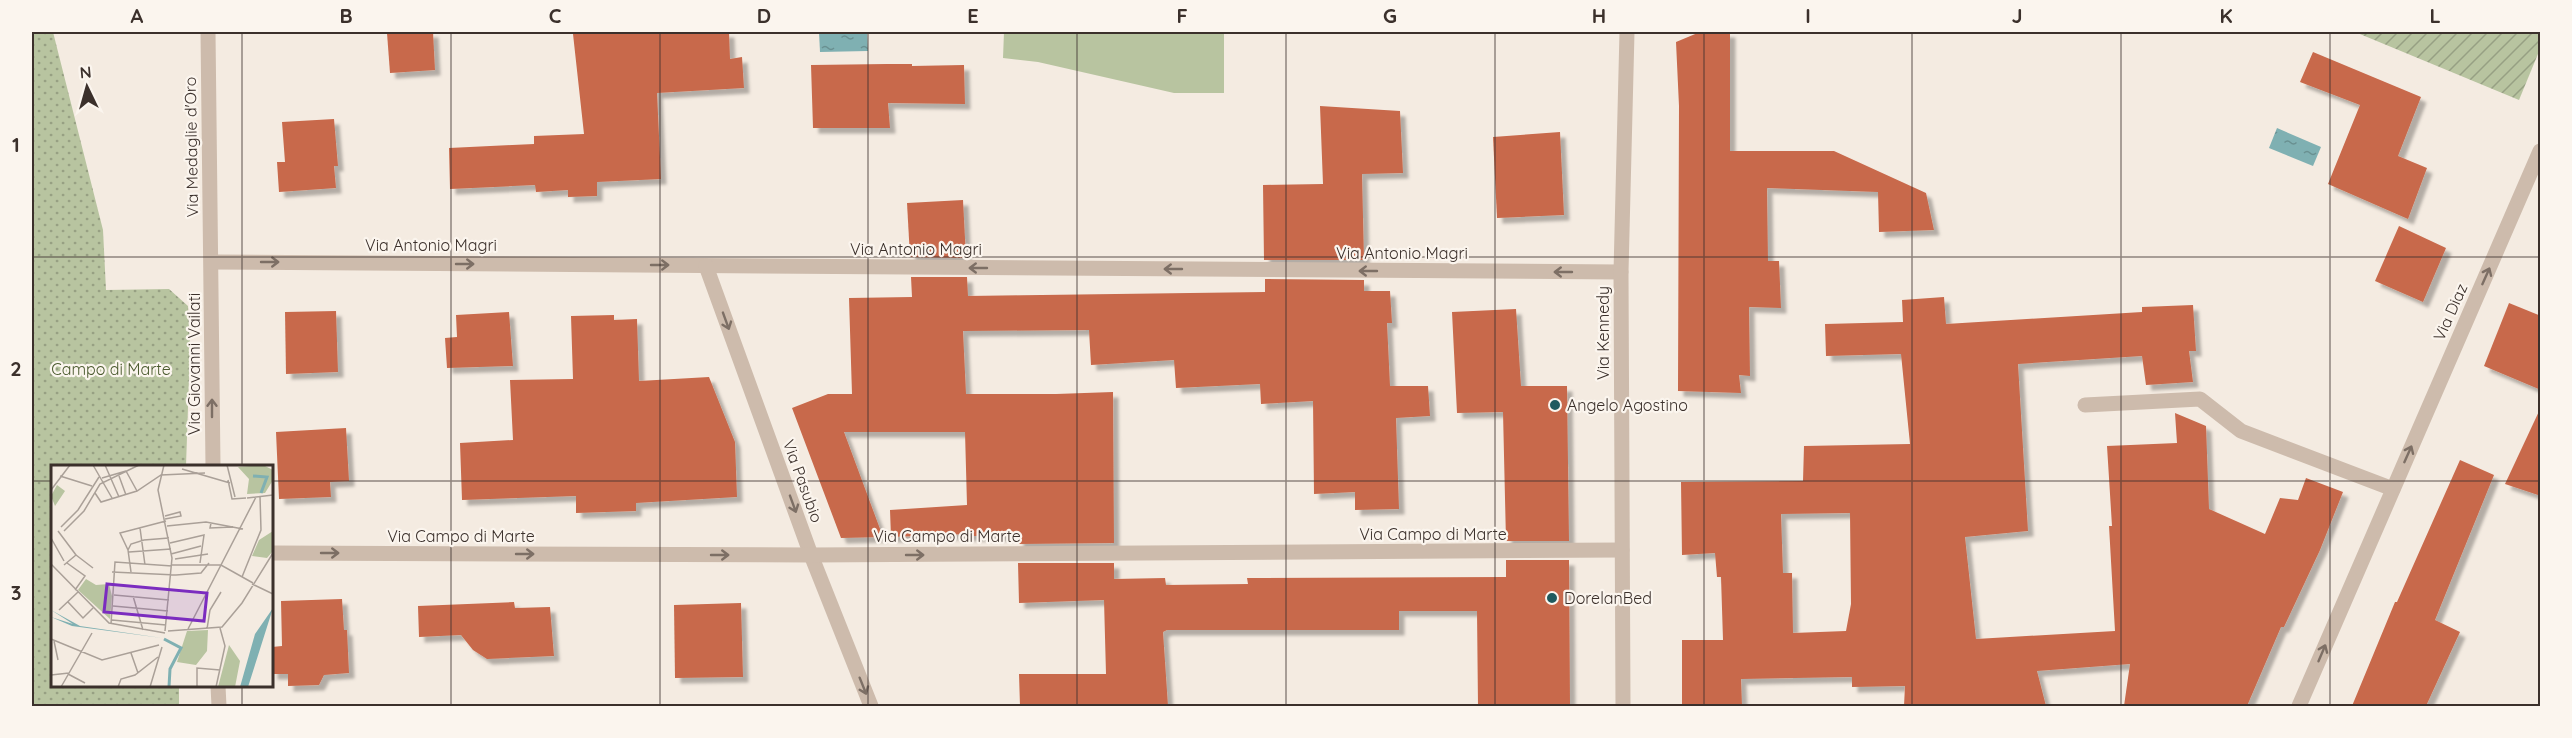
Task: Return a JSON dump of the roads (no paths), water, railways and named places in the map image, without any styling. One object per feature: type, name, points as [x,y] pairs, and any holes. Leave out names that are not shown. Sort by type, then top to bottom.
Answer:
[{"type":"street","name":"Via Medaglie d'Oro","points":[[208,32],[212,262]]},
{"type":"street","name":"Via Kennedy","points":[[1623,706],[1621,272],[1627,32]]},
{"type":"street","name":"Via Diaz","points":[[2300,706],[2541,151]]},
{"type":"street","name":"Via Antonio Magri","points":[[212,262],[1621,272]]},
{"type":"street","name":"Via Giovanni Vailati","points":[[212,262],[213,465]]},
{"type":"street","name":"Via Pasubio","points":[[706,266],[811,555],[871,706]]},
{"type":"street","points":[[2085,405],[2200,399],[2241,431],[2393,489]]},
{"type":"street","name":"Via Campo di Marte","points":[[273,553],[811,555],[1622,550]]},
{"type":"street","points":[[218,687],[219,706]]},
{"type":"water","points":[[819,32],[867,32],[868,51],[820,52]]},
{"type":"water","points":[[2277,128],[2321,147],[2313,166],[2269,148]]},
{"type":"place","name":"Angelo Agostino","points":[[1555,405]]},
{"type":"place","name":"DorelanBed","points":[[1552,598]]},
{"type":"park label","name":"Campo di Marte","points":[[111,369]]}]
